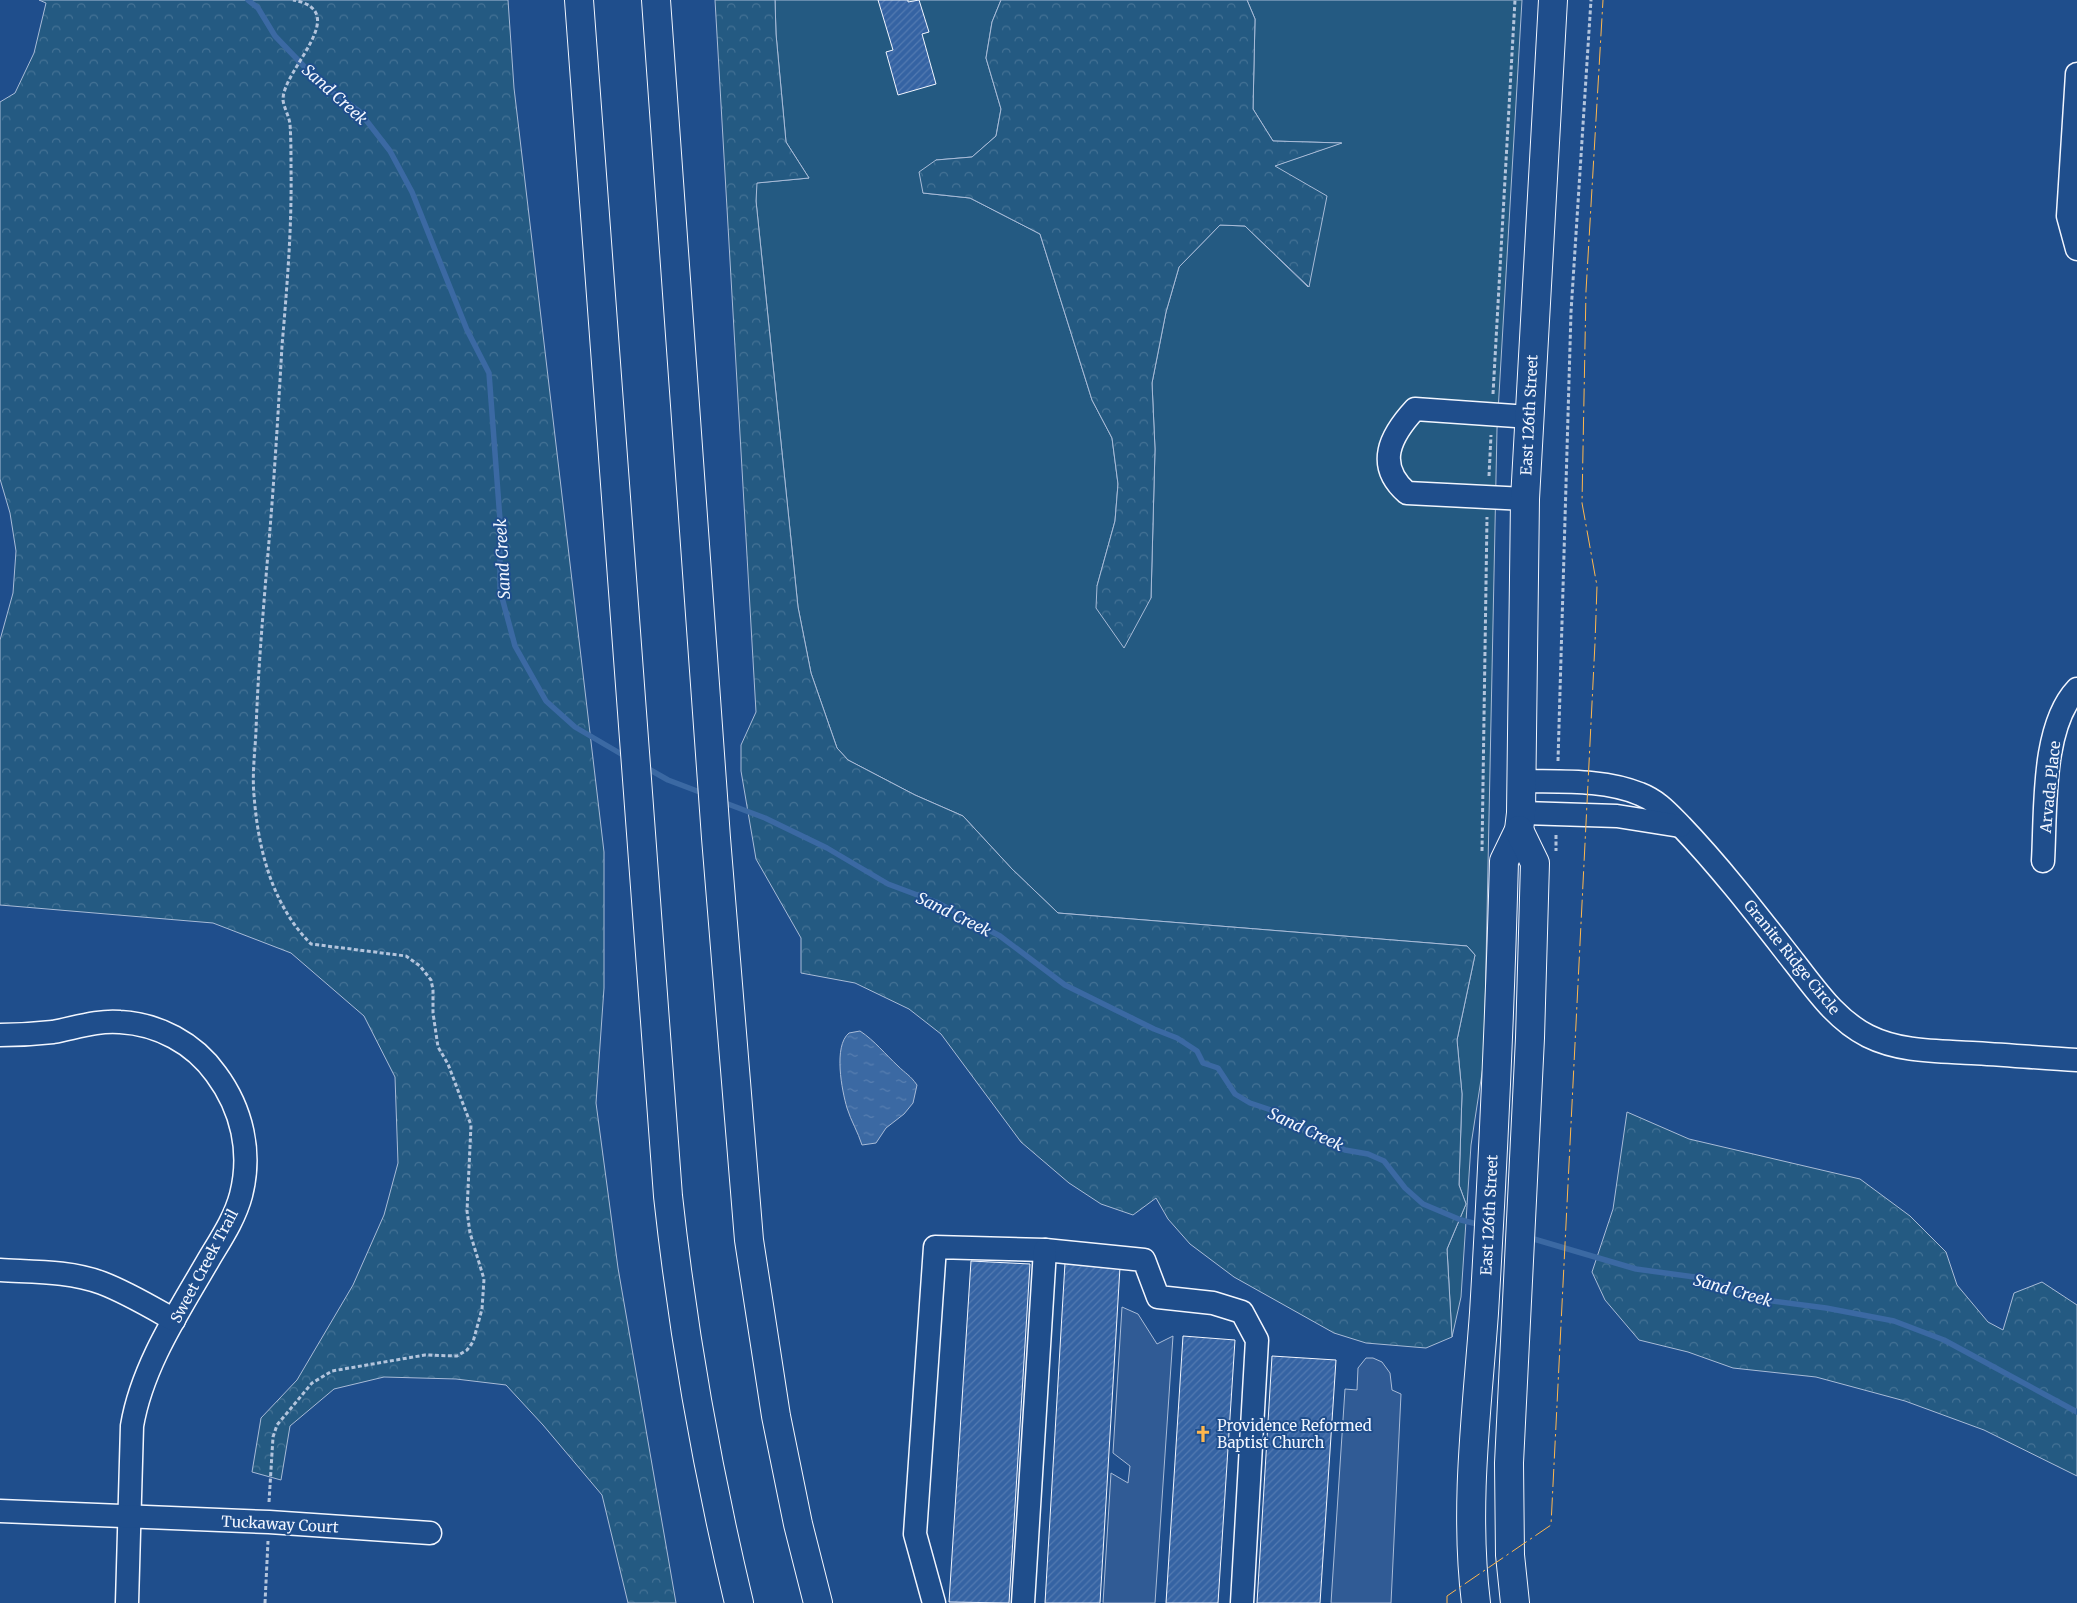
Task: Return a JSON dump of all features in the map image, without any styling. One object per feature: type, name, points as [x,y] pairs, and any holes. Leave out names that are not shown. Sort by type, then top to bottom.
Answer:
[{"type":"main road","points":[[579,0],[668,1196],[676,1266],[697,1408],[739,1603]]},
{"type":"main road","points":[[656,0],[716,838],[750,1248],[776,1416],[798,1524],[818,1603]]},
{"type":"main road","name":"East 126th Street","points":[[1476,1603],[1472,1563],[1471,1494],[1500,1024],[1504,861],[1520,821],[1525,498],[1553,0]]},
{"type":"main road","name":"East 126th Street","points":[[1515,1603],[1510,1556],[1509,1463],[1530,1038],[1535,863],[1520,821]]},
{"type":"street","points":[[2077,74],[2068,216],[2077,249]]},
{"type":"street","points":[[1525,498],[1407,493],[1396,483],[1388,455],[1399,427],[1415,410],[1529,417]]},
{"type":"street","name":"Arvada Place","points":[[2043,861],[2051,754],[2056,730],[2063,711],[2077,689]]},
{"type":"street","name":"Granite Ridge Circle","points":[[1521,781],[1594,784],[1640,794],[1662,804],[1742,896],[1825,1001],[1852,1028],[1886,1044],[1905,1048],[2077,1060]]},
{"type":"street","points":[[1520,821],[1556,814],[1617,816],[1680,826]]},
{"type":"street","name":"Sweet Creek Trail","points":[[0,1035],[52,1032],[119,1022],[151,1028],[172,1035],[190,1047],[210,1065],[225,1086],[236,1107],[243,1132],[245,1152],[240,1196],[229,1223],[174,1320],[141,1388],[136,1404],[132,1426],[126,1603]]},
{"type":"street","points":[[934,1603],[915,1534],[935,1247],[1045,1250],[1144,1260],[1158,1297],[1213,1303],[1242,1312],[1257,1340],[1242,1603]]},
{"type":"street","points":[[1023,1603],[1045,1250]]},
{"type":"street","points":[[0,1270],[85,1278],[122,1292],[174,1320]]},
{"type":"street","name":"Tuckaway Court","points":[[0,1511],[269,1522],[430,1533]]},
{"type":"path","points":[[265,1603],[273,1437],[284,1415],[312,1383],[332,1371],[425,1355],[457,1356],[467,1350],[473,1342],[482,1309],[484,1279],[470,1233],[467,1211],[471,1125],[448,1064],[438,1047],[431,980],[420,966],[406,956],[311,944],[306,939],[287,914],[267,872],[254,794],[259,646],[288,271],[292,170],[290,121],[283,102],[288,80],[311,44],[316,32],[318,17],[303,2],[293,0]]},
{"type":"path","points":[[1482,858],[1488,497],[1515,0]]},
{"type":"path","points":[[1557,782],[1571,312],[1591,0]]},
{"type":"path","points":[[1556,814],[1556,855]]},
{"type":"green space","points":[[39,0],[508,0],[514,88],[604,852],[604,988],[596,1103],[618,1268],[676,1603],[628,1603],[602,1495],[543,1425],[506,1385],[456,1379],[384,1377],[334,1389],[290,1426],[281,1480],[252,1472],[261,1418],[297,1380],[353,1285],[384,1215],[398,1163],[395,1077],[364,1016],[291,953],[213,923],[0,905],[0,640],[13,593],[16,551],[10,513],[0,479],[0,102],[15,93],[34,53],[46,3]]},
{"type":"green space","points":[[715,0],[775,0],[776,34],[786,142],[809,178],[757,183],[756,201],[798,607],[811,673],[837,748],[848,760],[915,795],[963,816],[1012,869],[1058,913],[1467,946],[1475,955],[1457,1040],[1462,1094],[1459,1185],[1466,1204],[1447,1249],[1452,1337],[1426,1348],[1366,1343],[1334,1333],[1234,1277],[1190,1244],[1168,1219],[1156,1198],[1133,1215],[1101,1204],[1069,1183],[1021,1142],[941,1034],[909,1009],[855,983],[801,973],[801,938],[756,859],[741,771],[741,745],[756,712]]},
{"type":"green space","points":[[775,0],[1001,0],[992,22],[986,58],[1001,109],[996,136],[972,157],[936,160],[923,193],[970,198],[1040,234],[1092,400],[1112,438],[1118,484],[1115,521],[1097,586],[1151,598],[1155,449],[1152,383],[1166,312],[1179,267],[1220,225],[1245,226],[1308,287],[1274,166],[1341,143],[1273,141],[1253,109],[1255,19],[1247,0],[1522,0],[1497,429],[1484,1060],[1471,1145],[1461,1297],[1452,1337],[1447,1249],[1466,1204],[1459,1185],[1462,1094],[1457,1040],[1475,955],[1467,946],[1058,913],[1012,869],[963,816],[915,795],[848,760],[837,748],[811,673],[798,607],[756,201],[756,183],[809,178],[786,142],[776,34]]},
{"type":"green space","points":[[1001,0],[1247,0],[1255,19],[1253,109],[1273,141],[1342,143],[1275,166],[1327,196],[1309,287],[1245,226],[1220,225],[1179,267],[1166,312],[1152,383],[1155,449],[1151,598],[1124,648],[1096,608],[1097,586],[1115,521],[1118,484],[1112,438],[1092,400],[1040,234],[970,198],[923,193],[919,172],[936,160],[972,157],[996,136],[1001,109],[986,58],[992,22]]},
{"type":"green space","points":[[1627,1112],[1689,1139],[1860,1179],[1910,1216],[1946,1252],[1957,1285],[1988,1322],[2003,1330],[2014,1293],[2042,1282],[2077,1305],[2077,1476],[1984,1430],[1905,1401],[1816,1377],[1733,1368],[1688,1352],[1639,1340],[1605,1300],[1592,1272],[1613,1209]]},
{"type":"shaded area","points":[[1122,1307],[1138,1314],[1157,1344],[1173,1336],[1155,1603],[1103,1603],[1111,1473],[1128,1483],[1130,1466],[1113,1453]]},
{"type":"shaded area","points":[[1366,1358],[1373,1358],[1382,1362],[1390,1373],[1392,1390],[1401,1394],[1391,1603],[1331,1603],[1345,1389],[1357,1390],[1358,1368]]},
{"type":"water","points":[[860,1031],[875,1043],[917,1085],[913,1103],[904,1114],[886,1128],[876,1143],[862,1145],[847,1108],[840,1069],[841,1048],[844,1039],[849,1033]]},
{"type":"building","points":[[878,0],[908,0],[908,2],[919,0],[929,32],[922,34],[936,84],[898,95],[886,52],[893,50]]},
{"type":"building","points":[[971,1261],[1030,1264],[1009,1603],[949,1602]]},
{"type":"building","points":[[1065,1263],[1120,1267],[1100,1603],[1045,1603]]},
{"type":"building","points":[[1183,1336],[1235,1340],[1218,1603],[1166,1603]]},
{"type":"building","points":[[1272,1356],[1336,1360],[1320,1603],[1257,1603]]},
{"type":"waterway","name":"Sand Creek","points":[[248,0],[258,8],[275,36],[320,83],[359,111],[390,151],[412,192],[467,330],[489,373],[500,520],[500,590],[515,646],[546,701],[575,727],[628,758]]},
{"type":"waterway","name":"Sand Creek","points":[[645,767],[668,780],[705,794]]},
{"type":"waterway","name":"Sand Creek","points":[[720,801],[765,818],[827,848],[888,884],[936,902],[1000,936],[1065,985],[1154,1029],[1177,1038],[1197,1051],[1203,1063],[1218,1068],[1235,1094],[1250,1103],[1271,1110],[1345,1150],[1368,1154],[1384,1161],[1405,1188],[1423,1204],[1461,1220],[1481,1225]]},
{"type":"waterway","name":"Sand Creek","points":[[1527,1237],[1636,1269],[1702,1278],[1757,1299],[1826,1308],[1894,1321],[1944,1340],[2077,1412]]},
{"type":"power","points":[[1447,1603],[1447,1596],[1551,1525],[1597,586],[1582,503],[1586,291],[1603,0]]},
{"type":"place","name":"Providence Reformed Baptist Church","points":[[1203,1434]]}]
